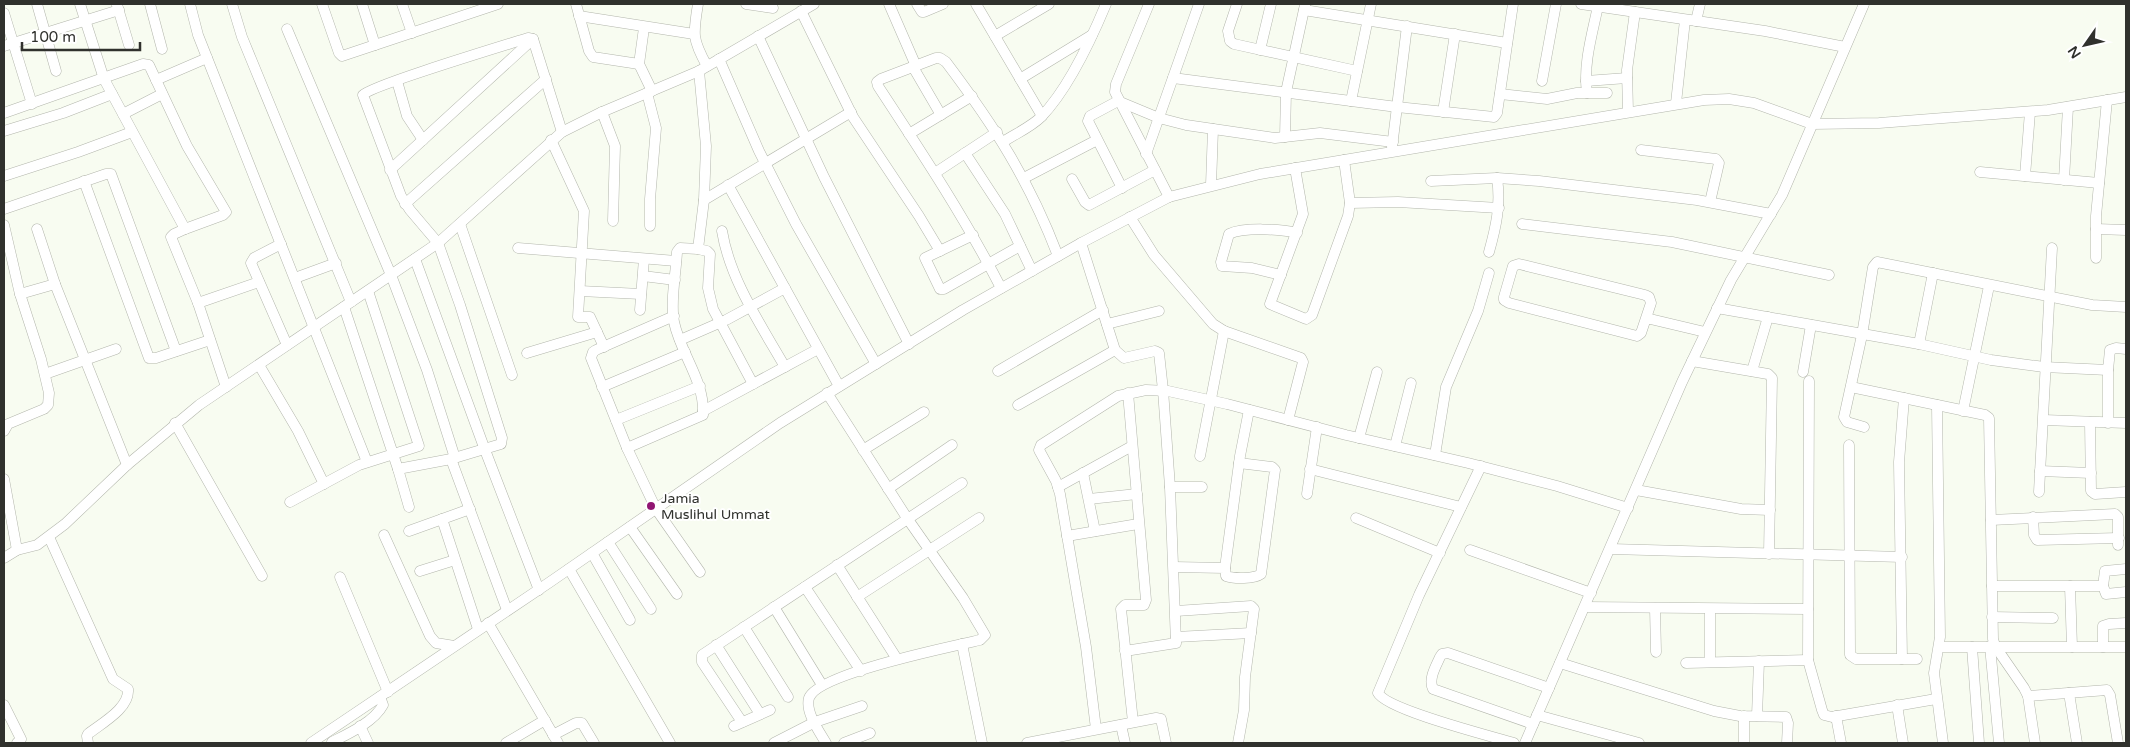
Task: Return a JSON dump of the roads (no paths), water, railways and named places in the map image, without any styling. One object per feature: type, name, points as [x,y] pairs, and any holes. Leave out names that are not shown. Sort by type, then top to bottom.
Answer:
[{"type":"street","points":[[37,4],[56,71]]},
{"type":"street","points":[[80,4],[104,78],[184,229]]},
{"type":"street","points":[[150,4],[162,49]]},
{"type":"street","points":[[190,4],[198,35],[367,462]]},
{"type":"street","points":[[232,4],[242,37],[336,263],[409,507]]},
{"type":"street","points":[[322,4],[341,55],[345,56],[498,4]]},
{"type":"street","points":[[362,4],[375,46]]},
{"type":"street","points":[[402,4],[412,33]]},
{"type":"street","points":[[576,4],[589,51],[593,57],[639,64]]},
{"type":"street","points":[[698,4],[694,34],[703,69],[706,146],[704,200],[698,249]]},
{"type":"street","points":[[746,4],[773,6],[781,23]]},
{"type":"street","points":[[4,558],[17,550],[37,545],[49,537],[66,524],[127,465],[143,453],[175,423],[438,243],[562,132],[602,112],[703,69],[814,4]]},
{"type":"street","points":[[889,4],[915,66],[941,115]]},
{"type":"street","points":[[917,4],[922,12],[943,4]]},
{"type":"street","points":[[976,4],[1042,116]]},
{"type":"street","points":[[995,36],[1049,4]]},
{"type":"street","points":[[1003,142],[1042,116],[1080,60],[1106,4]]},
{"type":"street","points":[[1149,4],[1116,84],[1115,92],[1169,197]]},
{"type":"street","points":[[1146,154],[1199,4]]},
{"type":"street","points":[[1237,4],[1228,31],[1230,41],[1260,50],[1357,71]]},
{"type":"street","points":[[1260,50],[1271,4]]},
{"type":"street","points":[[1345,4],[1345,16]]},
{"type":"street","points":[[1351,101],[1371,4]]},
{"type":"street","points":[[1173,78],[1397,107],[1494,117],[1497,113],[1513,4]]},
{"type":"street","points":[[1542,82],[1556,4]]},
{"type":"street","points":[[1581,4],[1632,9],[1685,20],[1765,31],[1845,47]]},
{"type":"street","points":[[1696,21],[1700,4]]},
{"type":"street","points":[[1525,743],[1705,332],[1731,280],[1782,196],[1864,4]]},
{"type":"street","points":[[1587,93],[1587,61],[1598,6]]},
{"type":"street","points":[[9,45],[85,21],[118,7],[129,45]]},
{"type":"street","points":[[1285,137],[1286,92],[1304,7],[1345,16],[1507,43]]},
{"type":"street","points":[[1628,112],[1628,52],[1632,9]]},
{"type":"street","points":[[801,11],[851,112],[920,216],[940,251]]},
{"type":"street","points":[[4,14],[9,45],[32,104]]},
{"type":"street","points":[[579,16],[644,28],[694,34]]},
{"type":"street","points":[[1676,103],[1685,20]]},
{"type":"street","points":[[1391,153],[1407,26]]},
{"type":"street","points":[[644,28],[639,64],[650,92],[656,128],[650,226]]},
{"type":"street","points":[[287,29],[391,275],[427,370],[453,459],[507,610]]},
{"type":"street","points":[[1020,79],[1093,34]]},
{"type":"street","points":[[1443,112],[1455,34]]},
{"type":"street","points":[[758,36],[806,140],[909,344]]},
{"type":"street","points":[[398,470],[453,459],[485,450],[501,444],[502,438],[460,305],[438,243],[406,204],[390,170],[363,95],[367,91],[397,81],[528,38],[533,39]]},
{"type":"street","points":[[533,39],[562,132]]},
{"type":"street","points":[[390,170],[533,39]]},
{"type":"street","points":[[156,80],[208,58]]},
{"type":"street","points":[[1001,288],[973,235],[877,82],[936,58],[943,59],[972,96],[1003,142],[1042,214],[1058,256]]},
{"type":"street","points":[[719,59],[765,164],[820,269],[876,364]]},
{"type":"street","points":[[4,113],[146,64],[149,65],[187,146],[226,212],[224,215],[184,229],[171,237],[198,303],[226,387]]},
{"type":"street","points":[[1586,81],[1627,78]]},
{"type":"street","points":[[406,204],[546,79]]},
{"type":"street","points":[[397,81],[407,116],[423,140]]},
{"type":"street","points":[[1500,94],[1547,98],[1587,93],[1607,93]]},
{"type":"street","points":[[4,131],[63,113],[112,94]]},
{"type":"street","points":[[123,114],[162,94]]},
{"type":"street","points":[[909,134],[972,96]]},
{"type":"street","points":[[311,743],[570,569],[780,423],[827,393],[1001,288],[1169,197],[1211,185],[1295,168],[1676,103],[1728,99],[1754,103],[1812,124],[1879,124],[2030,112],[2126,98]]},
{"type":"street","points":[[2096,258],[2099,182],[2107,100]]},
{"type":"street","points":[[1118,101],[1159,118],[1213,129],[1275,138],[1320,133],[1392,142]]},
{"type":"street","points":[[1118,101],[1090,116],[1089,124],[1122,188]]},
{"type":"street","points":[[2064,180],[2068,107]]},
{"type":"street","points":[[602,112],[615,146],[613,221]]},
{"type":"street","points":[[704,200],[851,112]]},
{"type":"street","points":[[2025,176],[2030,112]]},
{"type":"street","points":[[1211,185],[1213,129]]},
{"type":"street","points":[[4,176],[132,132]]},
{"type":"street","points":[[935,173],[997,132]]},
{"type":"street","points":[[551,140],[584,211],[578,317],[590,317],[604,347]]},
{"type":"street","points":[[1024,178],[1097,140]]},
{"type":"street","points":[[1641,150],[1716,159],[1719,162],[1710,202]]},
{"type":"street","points":[[965,153],[1005,214],[1032,271]]},
{"type":"street","points":[[1295,168],[1303,214],[1270,304],[1303,319],[1309,318],[1348,216],[1350,203],[1344,160]]},
{"type":"street","points":[[1072,179],[1085,202],[1090,205],[1155,170]]},
{"type":"street","points":[[1980,172],[2099,182]]},
{"type":"street","points":[[4,209],[106,174],[113,176],[176,351]]},
{"type":"street","points":[[1431,181],[1498,178],[1539,181],[1710,202],[1771,214]]},
{"type":"street","points":[[1489,252],[1499,208],[1498,178]]},
{"type":"street","points":[[84,181],[147,355],[152,359],[210,340]]},
{"type":"street","points":[[728,186],[839,386]]},
{"type":"street","points":[[1350,203],[1398,202],[1499,208]]},
{"type":"street","points":[[1130,217],[1164,268],[1206,317],[1224,331],[1298,356],[1302,360],[1288,420]]},
{"type":"street","points":[[460,224],[512,375]]},
{"type":"street","points":[[1522,224],[1672,242],[1745,259],[1829,275]]},
{"type":"street","points":[[4,225],[20,294],[45,374],[49,393],[48,405],[40,411],[8,424],[4,431]]},
{"type":"street","points":[[37,229],[55,284],[127,465]]},
{"type":"street","points":[[1281,276],[1252,268],[1222,266],[1221,262],[1229,234],[1268,229],[1297,233]]},
{"type":"street","points":[[2096,229],[2126,230]]},
{"type":"street","points":[[722,231],[729,259],[751,306],[784,367]]},
{"type":"street","points":[[973,235],[924,259],[938,288],[942,290],[1020,246]]},
{"type":"street","points":[[1081,243],[1115,350],[1124,358],[1156,351],[1159,353],[1163,390],[1174,567],[1175,645],[1125,652]]},
{"type":"street","points":[[281,244],[252,260],[251,265],[287,346]]},
{"type":"street","points":[[518,248],[676,261]]},
{"type":"street","points":[[627,448],[701,417],[703,411],[700,386],[680,340],[674,316],[676,261],[677,252],[680,248],[698,249],[707,251],[710,254],[708,272],[709,298],[719,323],[753,384]]},
{"type":"street","points":[[2039,492],[2052,248]]},
{"type":"street","points":[[640,310],[644,258]]},
{"type":"street","points":[[415,259],[539,590]]},
{"type":"street","points":[[1864,426],[1844,420],[1862,335],[1874,264],[1881,262],[1989,286],[2092,305],[2126,307]]},
{"type":"street","points":[[295,278],[336,263]]},
{"type":"street","points":[[1519,264],[1645,295],[1649,297],[1651,303],[1646,318],[1641,333],[1636,336],[1509,303],[1504,300],[1504,297],[1513,266],[1519,264]]},
{"type":"street","points":[[1434,455],[1446,387],[1478,311],[1489,273]]},
{"type":"street","points":[[1919,344],[1934,273]]},
{"type":"street","points":[[643,276],[675,280]]},
{"type":"street","points":[[198,303],[259,282]]},
{"type":"street","points":[[20,294],[55,284]]},
{"type":"street","points":[[1963,410],[1989,286]]},
{"type":"street","points":[[680,340],[719,323],[784,288]]},
{"type":"street","points":[[580,290],[641,294]]},
{"type":"street","points":[[290,502],[367,462],[418,447],[419,443],[368,291]]},
{"type":"street","points":[[1718,308],[1919,344],[1974,357],[2047,367],[2108,370]]},
{"type":"street","points":[[998,371],[1103,310]]},
{"type":"street","points":[[1107,324],[1159,311]]},
{"type":"street","points":[[674,316],[593,352],[591,358],[627,448],[656,509],[700,572]]},
{"type":"street","points":[[1752,371],[1768,317]]},
{"type":"street","points":[[1646,318],[1705,332]]},
{"type":"street","points":[[1803,372],[1811,325]]},
{"type":"street","points":[[1200,456],[1224,331]]},
{"type":"street","points":[[527,353],[597,332]]},
{"type":"street","points":[[2108,423],[2110,350],[2116,348],[2126,349]]},
{"type":"street","points":[[45,374],[116,349]]},
{"type":"street","points":[[703,411],[818,349]]},
{"type":"street","points":[[1018,405],[1115,350]]},
{"type":"street","points":[[602,387],[685,352]]},
{"type":"street","points":[[1692,361],[1768,374],[1772,378],[1769,554]]},
{"type":"street","points":[[259,365],[298,430],[324,484]]},
{"type":"street","points":[[1359,438],[1377,372]]},
{"type":"street","points":[[1809,382],[1808,660],[1822,710],[1828,717],[1936,698]]},
{"type":"street","points":[[1395,446],[1411,383]]},
{"type":"street","points":[[616,420],[700,386]]},
{"type":"street","points":[[1851,386],[1985,415],[1989,418],[1992,646],[1999,743]]},
{"type":"street","points":[[1096,729],[1086,647],[1058,488],[1040,454],[1039,448],[1041,444],[1106,402],[1128,393],[1163,390],[1481,466],[1557,486],[1628,508]]},
{"type":"street","points":[[826,743],[809,709],[808,699],[815,689],[861,670],[897,659],[980,640],[984,638],[985,632],[907,518],[827,393]]},
{"type":"street","points":[[1128,393],[1146,600],[1141,606],[1125,605],[1121,607],[1133,722]]},
{"type":"street","points":[[1902,659],[1900,437],[1904,398]]},
{"type":"street","points":[[1937,405],[1939,647],[1934,673],[1943,743]]},
{"type":"street","points":[[1239,463],[1274,469],[1269,522],[1259,576],[1228,577],[1224,574],[1239,463],[1249,410]]},
{"type":"street","points":[[863,450],[924,412]]},
{"type":"street","points":[[2044,420],[2126,423]]},
{"type":"street","points":[[2090,422],[2093,493],[2126,492]]},
{"type":"street","points":[[175,423],[262,576]]},
{"type":"street","points":[[1307,494],[1317,427]]},
{"type":"street","points":[[888,489],[952,445]]},
{"type":"street","points":[[1849,445],[1850,655],[1856,659],[1917,659]]},
{"type":"street","points":[[1058,488],[1132,446]]},
{"type":"street","points":[[1481,466],[1378,693],[1382,699],[1416,713],[1514,743]]},
{"type":"street","points":[[1310,469],[1461,507]]},
{"type":"street","points":[[2040,471],[2091,473]]},
{"type":"street","points":[[1083,473],[1095,531]]},
{"type":"street","points":[[4,479],[17,550]]},
{"type":"street","points":[[770,710],[738,724],[702,662],[702,655],[962,483]]},
{"type":"street","points":[[1170,487],[1202,487]]},
{"type":"street","points":[[1636,490],[1741,509],[1770,510]]},
{"type":"street","points":[[1089,499],[1137,494]]},
{"type":"street","points":[[409,531],[470,509]]},
{"type":"street","points":[[1991,520],[2033,517],[2115,514],[2118,517],[2119,541],[2037,540],[2034,535],[2033,517]]},
{"type":"street","points":[[857,597],[979,518]]},
{"type":"street","points":[[1356,518],[1440,553]]},
{"type":"street","points":[[442,519],[478,629]]},
{"type":"street","points":[[1067,536],[1138,524]]},
{"type":"street","points":[[630,527],[677,594]]},
{"type":"street","points":[[384,535],[430,636],[436,643],[454,646]]},
{"type":"street","points":[[49,537],[113,679],[117,684],[127,687],[129,692],[122,707],[87,736],[88,743]]},
{"type":"street","points":[[608,542],[651,609]]},
{"type":"street","points":[[1611,549],[1902,557]]},
{"type":"street","points":[[1470,550],[1591,593]]},
{"type":"street","points":[[592,553],[630,620]]},
{"type":"street","points":[[420,571],[455,560]]},
{"type":"street","points":[[837,565],[897,659]]},
{"type":"street","points":[[1174,567],[1225,568]]},
{"type":"street","points":[[570,569],[670,743]]},
{"type":"street","points":[[2126,569],[2105,571],[2103,586],[2106,594],[2126,592]]},
{"type":"street","points":[[328,732],[332,743],[360,726],[382,708],[384,694],[340,577]]},
{"type":"street","points":[[1992,586],[2103,586]]},
{"type":"street","points":[[2070,586],[2072,647]]},
{"type":"street","points":[[805,587],[861,670]]},
{"type":"street","points":[[1176,611],[1251,606],[1254,609],[1245,676],[1244,710],[1238,743]]},
{"type":"street","points":[[1585,606],[1808,609]]},
{"type":"street","points":[[774,607],[822,685]]},
{"type":"street","points":[[1656,608],[1656,652]]},
{"type":"street","points":[[1710,609],[1710,662]]},
{"type":"street","points":[[1992,618],[2053,618]]},
{"type":"street","points":[[488,623],[556,739],[576,724],[582,723],[594,743]]},
{"type":"street","points":[[2103,647],[2103,626],[2126,623]]},
{"type":"street","points":[[744,627],[788,697]]},
{"type":"street","points":[[1176,637],[1251,633]]},
{"type":"street","points":[[962,644],[982,743]]},
{"type":"street","points":[[716,645],[760,714]]},
{"type":"street","points":[[1992,646],[2028,696],[2036,743]]},
{"type":"street","points":[[1939,647],[2126,648]]},
{"type":"street","points":[[1972,647],[1979,743]]},
{"type":"street","points":[[1549,688],[1448,653],[1442,654],[1440,657],[1430,685],[1433,689],[1535,720],[1609,739],[1639,743]]},
{"type":"street","points":[[1686,663],[1808,660]]},
{"type":"street","points":[[1757,716],[1759,661]]},
{"type":"street","points":[[1560,664],[1714,711],[1744,716],[1786,717],[1788,723],[1787,743]]},
{"type":"street","points":[[2028,696],[2104,690],[2109,692],[2118,743]]},
{"type":"street","points":[[2069,693],[2077,743]]},
{"type":"street","points":[[4,705],[21,739],[17,743]]},
{"type":"street","points":[[1897,705],[1903,743]]},
{"type":"street","points":[[774,743],[815,722],[862,706]]},
{"type":"street","points":[[1744,716],[1744,743]]},
{"type":"street","points":[[1836,716],[1841,743]]},
{"type":"street","points":[[1027,743],[1047,741],[1096,729],[1156,718],[1162,719],[1166,743]]},
{"type":"street","points":[[506,743],[545,720]]},
{"type":"street","points":[[1121,725],[1125,743]]},
{"type":"street","points":[[360,726],[368,743]]},
{"type":"street","points":[[844,743],[870,734]]},
{"type":"place","name":"Jamia Muslihul Ummat","points":[[651,506]]}]
